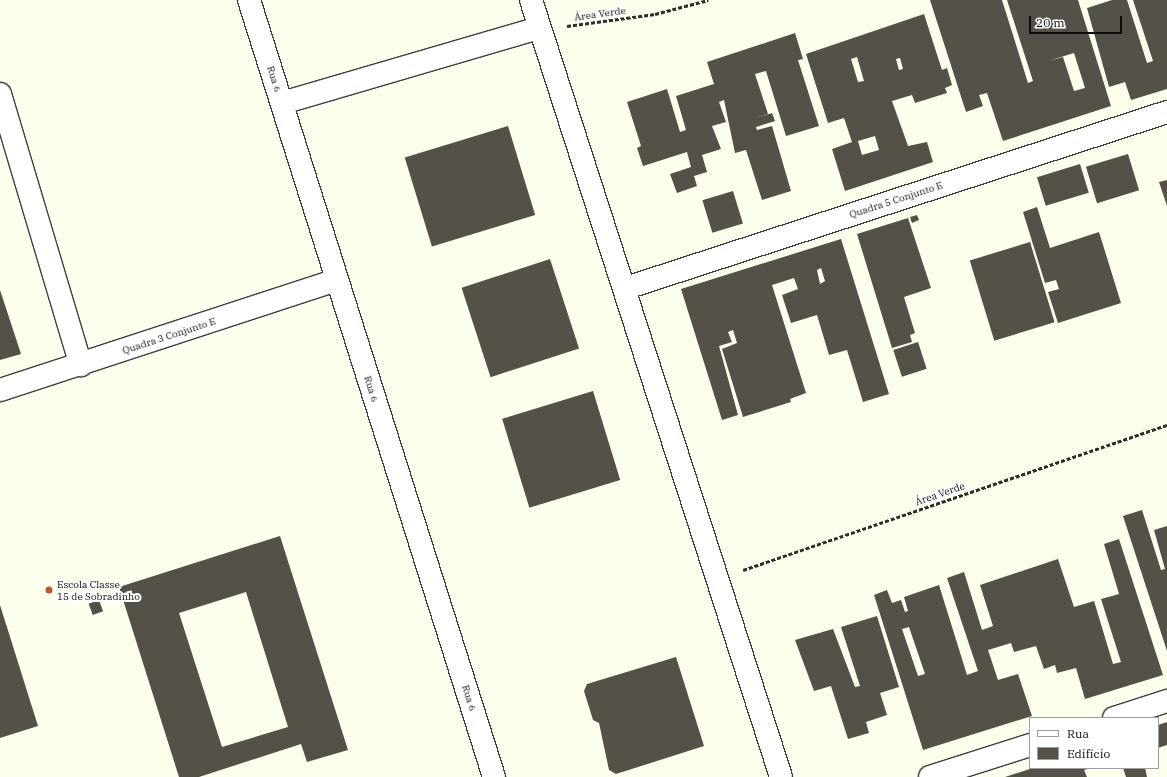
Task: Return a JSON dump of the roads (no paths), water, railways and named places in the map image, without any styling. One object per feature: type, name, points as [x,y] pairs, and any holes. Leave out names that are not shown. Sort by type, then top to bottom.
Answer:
[{"type":"street","name":"Rua 6","points":[[249,0],[494,777]]},
{"type":"street","points":[[531,0],[626,288],[781,777]]},
{"type":"street","points":[[282,103],[539,28]]},
{"type":"street","points":[[0,94],[81,365]]},
{"type":"street","name":"Quadra 5 Conjunto E","points":[[626,288],[1167,112]]},
{"type":"street","name":"Quadra 3 Conjunto E","points":[[0,390],[81,365],[337,280]]},
{"type":"street","points":[[1117,717],[1167,701]]},
{"type":"street","points":[[930,777],[1029,745]]},
{"type":"place","name":"Escola Classe 15 de Sobradinho","points":[[49,590]]}]
